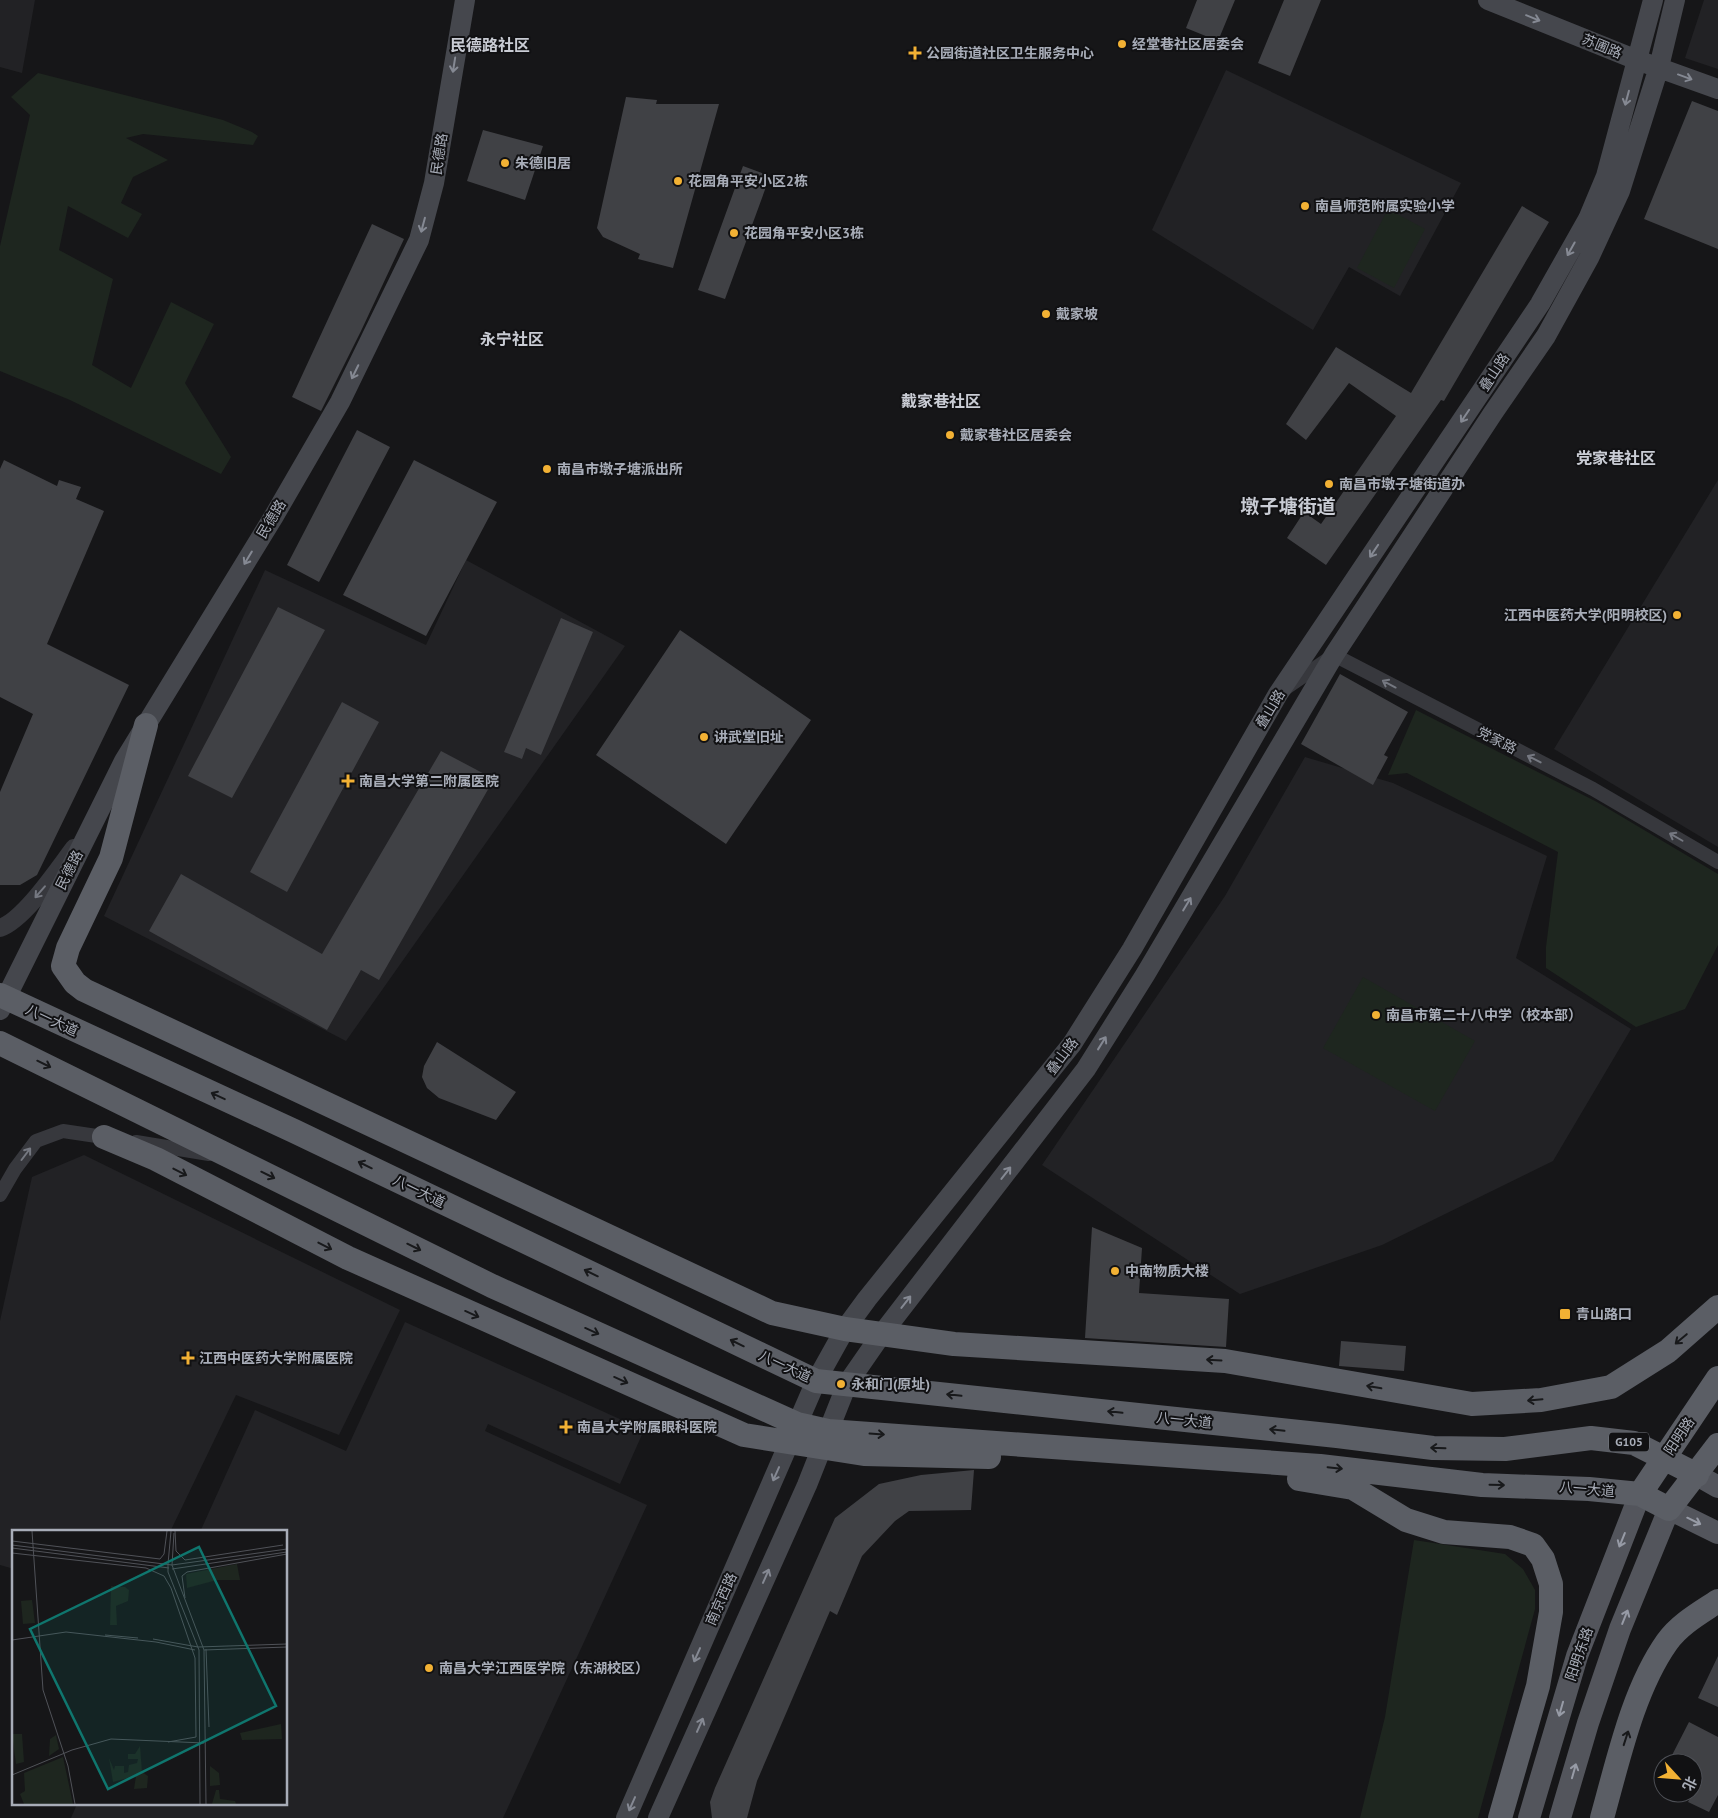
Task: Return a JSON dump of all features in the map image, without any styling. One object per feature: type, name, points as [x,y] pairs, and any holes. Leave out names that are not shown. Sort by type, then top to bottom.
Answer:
[{"type":"highway","points":[[146,725],[111,858],[68,948],[63,966],[74,983],[84,990],[772,1312],[845,1329],[954,1344],[1225,1361],[1472,1404],[1541,1400],[1611,1387],[1668,1351],[1718,1307]]},
{"type":"highway","name":"八一大道","points":[[2,1001],[294,1131],[816,1380],[1338,1436],[1433,1448],[1505,1449],[1591,1438],[1634,1443],[1697,1474]]},
{"type":"highway","name":"八一大道","points":[[0,1043],[793,1433],[825,1439],[1320,1466],[1482,1485],[1590,1488],[1640,1494],[1669,1509]]},
{"type":"highway","points":[[104,1137],[156,1159],[348,1258],[744,1435],[793,1433]]},
{"type":"highway","name":"阳明路","points":[[1640,1494],[1718,1378]]},
{"type":"highway","points":[[825,1439],[864,1454],[1148,1461],[1288,1477],[1354,1488],[1406,1520],[1444,1532],[1510,1537],[1533,1545],[1542,1559],[1551,1584],[1551,1612],[1538,1686],[1500,1818]]},
{"type":"highway","points":[[1669,1509],[1718,1445]]},
{"type":"highway","points":[[1602,1818],[1642,1688],[1668,1641],[1686,1622],[1718,1601]]},
{"type":"main road","name":"民德路","points":[[2,1001],[124,761],[274,516],[340,402],[419,240],[434,184],[465,0]]},
{"type":"main road","name":"苏圃路","points":[[1488,0],[1637,60],[1718,89]]},
{"type":"main road","name":"叠山路","points":[[816,1380],[845,1329],[867,1299],[1072,1044],[1132,949],[1278,694],[1540,304],[1588,219],[1606,176],[1653,0]]},
{"type":"main road","name":"叠山路","points":[[847,1384],[881,1334],[1086,1069],[1145,975],[1334,655],[1546,336],[1589,258],[1620,191],[1659,67],[1675,0]]},
{"type":"main road","name":"南京西路","points":[[626,1818],[816,1380]]},
{"type":"main road","points":[[658,1818],[807,1485],[847,1384]]},
{"type":"main road","points":[[1697,1474],[1718,1487]]},
{"type":"main road","name":"阳明东路","points":[[1529,1818],[1577,1656],[1640,1494]]},
{"type":"main road","points":[[1560,1818],[1588,1723],[1620,1629],[1669,1509],[1718,1533]]},
{"type":"street","points":[[1278,694],[1334,655]]},
{"type":"street","name":"党家路","points":[[1334,655],[1593,789],[1718,862]]},
{"type":"street","points":[[0,928],[8,925],[42,891],[91,826]]},
{"type":"street","points":[[0,1195],[15,1169],[36,1141],[63,1131],[233,1157]]},
{"type":"shaded area","points":[[0,0],[35,0],[22,73],[0,67]]},
{"type":"shaded area","points":[[1704,0],[1718,0],[1718,69],[1685,58]]},
{"type":"shaded area","name":"南昌师范附属实验小学","points":[[1226,70],[1461,183],[1400,296],[1349,267],[1313,330],[1152,230]]},
{"type":"shaded area","points":[[38,73],[223,120],[258,136],[253,145],[143,134],[126,138],[168,160],[133,177],[121,203],[142,214],[128,238],[68,206],[59,250],[113,279],[92,365],[131,388],[171,302],[214,324],[185,383],[231,457],[221,474],[70,400],[0,371],[0,246],[30,115],[11,97]]},
{"type":"shaded area","points":[[1388,209],[1425,229],[1394,288],[1357,268]]},
{"type":"shaded area","name":"江西中医药大学(阳明校区)","points":[[1718,480],[1718,847],[1554,749]]},
{"type":"shaded area","name":"南昌大学第二附属医院","points":[[466,560],[625,646],[346,1041],[104,916],[265,570],[426,645]]},
{"type":"shaded area","points":[[1416,710],[1597,802],[1718,874],[1718,945],[1685,1009],[1636,1027],[1546,968],[1546,947],[1558,852],[1407,773],[1388,775]]},
{"type":"shaded area","name":"南昌市第二十八中学（校本部）","points":[[1305,757],[1393,783],[1547,856],[1516,958],[1631,1029],[1553,1161],[1382,1245],[1240,1294],[1042,1165],[1225,896]]},
{"type":"shaded area","points":[[1363,977],[1475,1041],[1435,1111],[1323,1048]]},
{"type":"shaded area","name":"江西中医药大学附属医院","points":[[84,1155],[400,1310],[339,1435],[236,1395],[171,1530],[12,1530],[12,1568],[0,1565],[0,1321],[32,1177]]},
{"type":"shaded area","name":"南昌大学江西医学院（东湖校区）","points":[[405,1322],[644,1430],[620,1484],[488,1424],[485,1431],[647,1505],[503,1818],[71,1818],[76,1806],[288,1806],[288,1530],[201,1530],[255,1410],[346,1451]]},
{"type":"shaded area","points":[[1414,1540],[1505,1554],[1523,1569],[1535,1590],[1535,1609],[1478,1818],[1360,1818],[1385,1717]]},
{"type":"building","points":[[1197,0],[1235,0],[1218,41],[1186,28]]},
{"type":"building","points":[[1284,0],[1321,0],[1290,76],[1258,63]]},
{"type":"building","points":[[626,97],[657,100],[656,104],[719,104],[673,268],[638,259],[640,254],[603,237],[597,228]]},
{"type":"building","points":[[1692,101],[1718,111],[1718,249],[1644,219]]},
{"type":"building","name":"朱德旧居","points":[[483,130],[543,146],[525,200],[467,181]]},
{"type":"building","name":"花园角平安小区3栋","points":[[743,166],[770,176],[725,299],[698,290]]},
{"type":"building","points":[[1522,206],[1549,222],[1444,401],[1441,400],[1326,565],[1287,538],[1304,512],[1321,524],[1396,416],[1349,383],[1306,440],[1286,424],[1336,347],[1411,393]]},
{"type":"building","points":[[372,224],[404,239],[321,411],[292,397]]},
{"type":"building","points":[[357,430],[390,447],[319,582],[287,565]]},
{"type":"building","points":[[4,460],[57,486],[59,480],[81,487],[76,499],[104,511],[47,644],[129,685],[37,875],[20,885],[0,885],[0,792],[33,714],[0,697],[0,469]]},
{"type":"building","points":[[414,460],[497,502],[426,636],[343,595]]},
{"type":"building","points":[[278,607],[325,630],[232,798],[188,776]]},
{"type":"building","points":[[561,618],[593,632],[541,755],[526,748],[522,759],[504,752]]},
{"type":"building","name":"讲武堂旧址","points":[[680,630],[811,720],[726,844],[596,755]]},
{"type":"building","points":[[1340,674],[1408,712],[1384,755],[1388,757],[1373,785],[1301,744]]},
{"type":"building","points":[[342,702],[379,722],[287,892],[250,872]]},
{"type":"building","points":[[441,751],[494,779],[379,980],[361,970],[327,1030],[149,931],[181,874],[322,954]]},
{"type":"building","points":[[437,1042],[516,1092],[496,1120],[439,1098],[427,1088],[422,1077],[424,1066]]},
{"type":"building","name":"中南物质大楼","points":[[1092,1227],[1142,1248],[1139,1293],[1229,1299],[1226,1347],[1085,1338]]},
{"type":"building","points":[[1341,1341],[1406,1346],[1404,1371],[1339,1366]]},
{"type":"building","points":[[974,1470],[971,1510],[909,1511],[895,1521],[862,1556],[837,1615],[830,1611],[757,1781],[747,1818],[712,1818],[710,1802],[715,1788],[835,1518],[879,1484],[921,1475]]},
{"type":"building","points":[[1718,1656],[1718,1707],[1698,1698]]},
{"type":"building","points":[[1689,1722],[1718,1737],[1718,1795],[1709,1812],[1690,1803],[1703,1803],[1703,1753],[1673,1753]]},
{"type":"place","name":"经堂巷社区居委会","points":[[1122,44]]},
{"type":"place","name":"公园街道社区卫生服务中心","points":[[915,53]]},
{"type":"place","name":"朱德旧居","points":[[505,163]]},
{"type":"place","name":"花园角平安小区2栋","points":[[678,181]]},
{"type":"place","name":"南昌师范附属实验小学","points":[[1305,206]]},
{"type":"place","name":"花园角平安小区3栋","points":[[734,233]]},
{"type":"place","name":"戴家坡","points":[[1046,314]]},
{"type":"place","name":"戴家巷社区居委会","points":[[950,435]]},
{"type":"place","name":"南昌市墩子塘派出所","points":[[547,469]]},
{"type":"place","name":"南昌市墩子塘街道办","points":[[1329,484]]},
{"type":"place","name":"江西中医药大学(阳明校区)","points":[[1677,615]]},
{"type":"place","name":"讲武堂旧址","points":[[704,737]]},
{"type":"place","name":"南昌大学第二附属医院","points":[[348,781]]},
{"type":"place","name":"南昌市第二十八中学（校本部）","points":[[1376,1015]]},
{"type":"place","name":"中南物质大楼","points":[[1115,1271]]},
{"type":"place","name":"青山路口","points":[[1565,1314]]},
{"type":"place","name":"江西中医药大学附属医院","points":[[188,1358]]},
{"type":"place","name":"永和门(原址)","points":[[841,1384]]},
{"type":"place","name":"南昌大学附属眼科医院","points":[[566,1427]]},
{"type":"place","name":"南昌大学江西医学院（东湖校区）","points":[[429,1668]]},
{"type":"district","name":"民德路社区","points":[[490,45]]},
{"type":"district","name":"永宁社区","points":[[512,339]]},
{"type":"district","name":"戴家巷社区","points":[[941,401]]},
{"type":"district","name":"党家巷社区","points":[[1616,458]]},
{"type":"district","name":"墩子塘街道","points":[[1288,506]]}]
